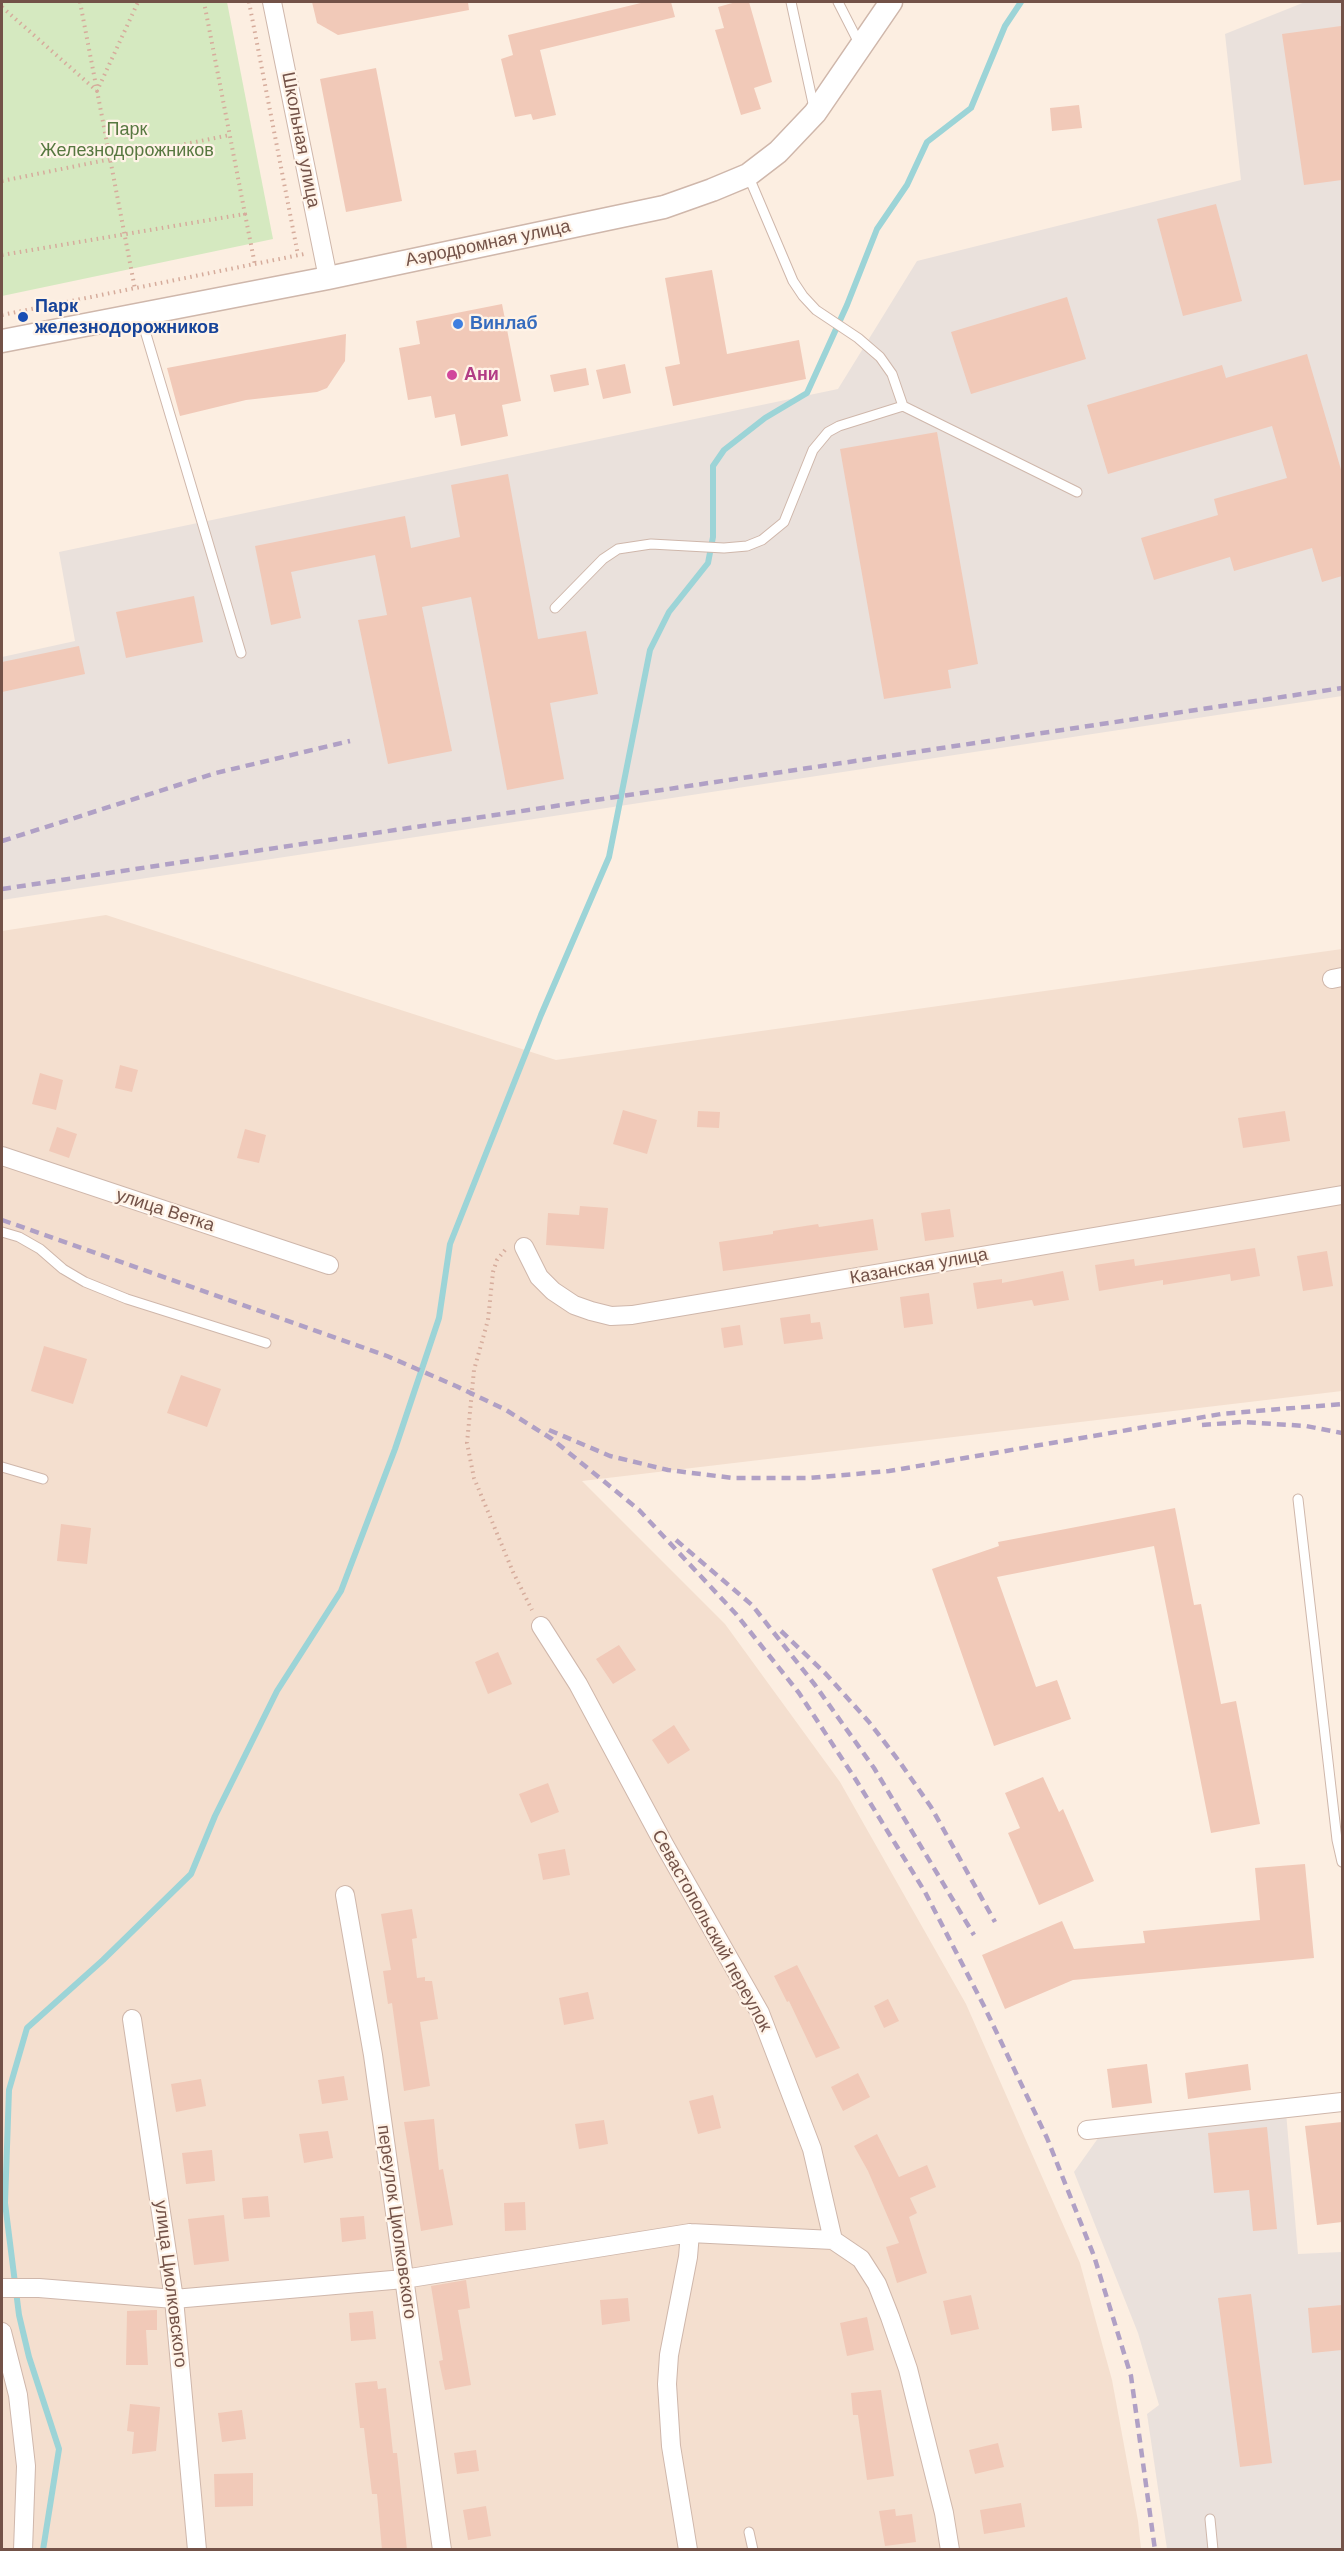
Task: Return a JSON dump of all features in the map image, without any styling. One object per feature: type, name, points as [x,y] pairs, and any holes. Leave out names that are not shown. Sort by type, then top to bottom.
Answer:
[{"type":"street","name":"Школьная улица","points":[[272,2],[328,278]]},
{"type":"street","name":"Аэродромная улица","points":[[2,341],[328,278],[664,207],[748,175],[778,152],[815,113],[891,2]]},
{"type":"street","name":"улица Ветка","points":[[2,1156],[329,1265]]},
{"type":"street","name":"Казанская улица","points":[[525,1247],[539,1277],[553,1291],[574,1305],[611,1316],[632,1316],[1342,1195]]},
{"type":"street","name":"Севастопольский переулок","points":[[541,1626],[578,1684],[665,1846],[760,2013],[812,2150],[834,2241]]},
{"type":"street","name":"переулок Циолковского","points":[[345,1894],[374,2055],[442,2550]]},
{"type":"street","name":"улица Циолковского","points":[[132,2019],[174,2299],[197,2550]]},
{"type":"street","points":[[1087,2130],[1342,2102]]},
{"type":"street","points":[[688,2550],[671,2446],[667,2384],[669,2355],[688,2257],[690,2234]]},
{"type":"street","points":[[2,2288],[39,2288],[174,2299],[404,2279],[690,2234],[834,2241],[861,2259],[877,2284],[890,2317],[911,2380],[944,2512],[950,2550]]},
{"type":"street","points":[[2,2332],[18,2395],[27,2466],[23,2550]]},
{"type":"lane","points":[[790,2],[815,113]]},
{"type":"lane","points":[[838,2],[861,47]]},
{"type":"lane","points":[[748,175],[793,281],[816,310],[880,357],[892,374],[903,406]]},
{"type":"lane","points":[[140,314],[241,653]]},
{"type":"lane","points":[[555,608],[603,558],[618,549],[651,544],[724,548],[747,546],[762,540],[784,522],[813,450],[828,432],[839,426],[903,406],[1077,492]]},
{"type":"lane","points":[[2,1232],[19,1237],[40,1249],[63,1269],[86,1282],[127,1299],[266,1344]]},
{"type":"lane","points":[[2,1467],[43,1479]]},
{"type":"lane","points":[[1298,1499],[1337,1840],[1342,1862]]},
{"type":"lane","points":[[1210,2519],[1213,2550]]},
{"type":"lane","points":[[749,2532],[753,2550]]},
{"type":"path","points":[[80,2],[140,314]]},
{"type":"path","points":[[97,91],[138,2]]},
{"type":"path","points":[[204,2],[255,265]]},
{"type":"path","points":[[249,2],[298,255]]},
{"type":"path","points":[[2,7],[97,91]]},
{"type":"path","points":[[2,181],[230,135]]},
{"type":"path","points":[[2,255],[245,214]]},
{"type":"path","points":[[2,315],[322,250]]},
{"type":"path","points":[[525,1247],[514,1246],[504,1250],[497,1260],[488,1320],[474,1370],[467,1443],[474,1478],[513,1572],[541,1626]]},
{"type":"shaded area","points":[[1305,2],[1342,2],[1342,696],[2,900],[2,657],[75,641],[59,552],[838,389],[917,261],[1241,180],[1225,34]]},
{"type":"shaded area","points":[[106,915],[556,1060],[1342,949],[1342,1391],[582,1481],[725,1624],[840,1782],[966,2004],[1080,2263],[1112,2380],[1141,2549],[2,2550],[2,931]]},
{"type":"shaded area","points":[[1286,2112],[1298,2254],[1342,2252],[1342,2549],[1167,2549],[1147,2414],[1159,2405],[1138,2333],[1074,2172],[1101,2134]]},
{"type":"green space","name":"Парк Железнодорожников","points":[[2,2],[227,2],[273,239],[2,296]]},
{"type":"building","points":[[312,2],[468,2],[469,10],[338,35],[317,23]]},
{"type":"building","points":[[645,2],[671,2],[675,17],[540,50],[556,115],[533,120],[531,114],[515,117],[501,59],[513,55],[508,35]]},
{"type":"building","points":[[736,2],[749,2],[772,82],[754,88],[761,109],[741,115],[715,30],[724,28],[718,7]]},
{"type":"building","points":[[1341,26],[1342,180],[1304,185],[1282,34]]},
{"type":"building","points":[[376,68],[402,201],[346,212],[320,79]]},
{"type":"building","points":[[1079,105],[1082,128],[1052,131],[1050,108]]},
{"type":"building","points":[[1216,204],[1242,301],[1183,316],[1157,219]]},
{"type":"building","points":[[712,270],[727,354],[799,340],[806,379],[673,406],[665,367],[680,364],[665,278]]},
{"type":"building","points":[[1067,297],[1086,359],[971,394],[951,332]]},
{"type":"building","name":"Ани","points":[[502,304],[521,401],[502,405],[508,436],[461,446],[455,414],[435,418],[431,396],[408,400],[399,348],[420,344],[416,321]]},
{"type":"building","points":[[346,334],[345,361],[327,388],[317,392],[246,400],[180,416],[167,368]]},
{"type":"building","points":[[1307,354],[1342,473],[1342,576],[1322,582],[1312,548],[1234,571],[1230,557],[1154,580],[1141,538],[1218,515],[1214,499],[1287,478],[1272,426],[1108,474],[1087,405],[1222,365],[1226,378]]},
{"type":"building","points":[[625,364],[631,393],[603,399],[596,370]]},
{"type":"building","points":[[586,368],[589,385],[554,392],[550,375]]},
{"type":"building","points":[[937,432],[978,664],[948,670],[951,688],[884,699],[840,449]]},
{"type":"building","points":[[508,474],[538,639],[586,631],[598,694],[550,703],[564,779],[507,790],[471,597],[422,607],[452,751],[388,764],[358,620],[387,615],[375,555],[291,572],[301,618],[271,625],[255,546],[405,516],[411,548],[460,537],[451,485]]},
{"type":"building","points":[[194,596],[203,642],[126,658],[116,612]]},
{"type":"building","points":[[79,646],[85,674],[2,692],[2,662]]},
{"type":"building","points":[[120,1065],[138,1070],[132,1092],[115,1088]]},
{"type":"building","points":[[40,1073],[63,1080],[56,1110],[32,1104]]},
{"type":"building","points":[[623,1110],[657,1120],[647,1154],[613,1144]]},
{"type":"building","points":[[698,1111],[720,1112],[719,1128],[697,1127]]},
{"type":"building","points":[[1285,1111],[1290,1141],[1243,1148],[1238,1118]]},
{"type":"building","points":[[57,1127],[77,1134],[69,1158],[49,1151]]},
{"type":"building","points":[[245,1129],[266,1135],[259,1163],[237,1158]]},
{"type":"building","points":[[580,1206],[608,1208],[604,1249],[546,1245],[548,1213],[579,1215]]},
{"type":"building","points":[[950,1209],[954,1237],[925,1241],[921,1213]]},
{"type":"building","points":[[873,1219],[878,1250],[723,1271],[719,1242],[818,1224],[819,1227]]},
{"type":"building","points":[[1255,1248],[1260,1276],[1231,1281],[1230,1274],[1163,1285],[1163,1280],[1099,1291],[1095,1265],[1134,1259],[1135,1266]]},
{"type":"building","points":[[1327,1251],[1333,1286],[1303,1291],[1297,1256]]},
{"type":"building","points":[[1063,1271],[1069,1300],[1034,1306],[1032,1300],[977,1309],[973,1283],[1002,1279],[1002,1283]]},
{"type":"building","points":[[929,1293],[933,1324],[904,1328],[900,1297]]},
{"type":"building","points":[[810,1314],[811,1323],[820,1322],[823,1339],[784,1344],[780,1318]]},
{"type":"building","points":[[740,1325],[743,1345],[724,1348],[721,1328]]},
{"type":"building","points":[[44,1346],[87,1359],[73,1404],[31,1391]]},
{"type":"building","points":[[181,1375],[221,1389],[207,1427],[167,1413]]},
{"type":"building","points":[[1175,1508],[1194,1605],[1201,1604],[1221,1704],[1236,1701],[1260,1824],[1211,1833],[1154,1546],[997,1577],[1036,1687],[1057,1680],[1071,1719],[994,1746],[932,1569],[999,1546],[998,1542]]},
{"type":"building","points":[[61,1524],[91,1528],[87,1564],[57,1561]]},
{"type":"building","points":[[619,1645],[636,1670],[613,1684],[596,1659]]},
{"type":"building","points":[[498,1652],[512,1684],[488,1694],[475,1662]]},
{"type":"building","points":[[674,1725],[690,1750],[668,1764],[652,1740]]},
{"type":"building","points":[[1043,1777],[1059,1812],[1063,1809],[1094,1881],[1039,1905],[1008,1833],[1020,1828],[1005,1793]]},
{"type":"building","points":[[548,1783],[559,1812],[531,1823],[519,1794]]},
{"type":"building","points":[[565,1849],[570,1875],[543,1880],[538,1854]]},
{"type":"building","points":[[1305,1864],[1314,1958],[1073,1980],[1005,2009],[982,1955],[1062,1921],[1074,1949],[1145,1943],[1143,1931],[1260,1920],[1255,1868]]},
{"type":"building","points":[[412,1909],[417,1938],[412,1939],[417,1978],[425,1977],[425,1981],[432,1981],[438,2019],[420,2022],[430,2086],[404,2091],[392,2003],[388,2004],[383,1971],[391,1970],[381,1914]]},
{"type":"building","points":[[797,1965],[840,2048],[816,2058],[789,2001],[787,2002],[774,1976]]},
{"type":"building","points":[[588,1992],[594,2019],[564,2025],[559,1998]]},
{"type":"building","points":[[888,1999],[899,2021],[884,2028],[874,2006]]},
{"type":"building","points":[[1147,2064],[1152,2103],[1112,2108],[1107,2069]]},
{"type":"building","points":[[1248,2064],[1251,2090],[1188,2099],[1185,2073]]},
{"type":"building","points":[[858,2073],[870,2097],[843,2111],[831,2087]]},
{"type":"building","points":[[344,2076],[348,2100],[322,2104],[318,2080]]},
{"type":"building","points":[[201,2079],[206,2106],[176,2112],[171,2084]]},
{"type":"building","points":[[713,2095],[721,2128],[698,2134],[689,2101]]},
{"type":"building","points":[[434,2119],[439,2170],[443,2169],[453,2225],[421,2231],[404,2122]]},
{"type":"building","points":[[604,2120],[608,2144],[579,2149],[575,2124]]},
{"type":"building","points":[[1342,2122],[1342,2222],[1317,2225],[1305,2126]]},
{"type":"building","points":[[1267,2127],[1277,2229],[1253,2231],[1249,2190],[1214,2193],[1208,2133]]},
{"type":"building","points":[[328,2131],[333,2158],[304,2163],[299,2134]]},
{"type":"building","points":[[877,2134],[899,2177],[927,2165],[936,2187],[910,2198],[917,2213],[909,2217],[927,2273],[897,2283],[886,2247],[899,2243],[868,2171],[854,2146]]},
{"type":"building","points":[[212,2150],[215,2181],[186,2184],[182,2153]]},
{"type":"building","points":[[268,2196],[270,2217],[244,2219],[242,2198]]},
{"type":"building","points":[[525,2202],[526,2230],[505,2231],[504,2203]]},
{"type":"building","points":[[224,2215],[229,2261],[194,2265],[188,2219]]},
{"type":"building","points":[[364,2216],[366,2239],[342,2242],[340,2218]]},
{"type":"building","points":[[466,2280],[470,2308],[458,2310],[471,2385],[445,2390],[439,2361],[443,2360],[431,2286]]},
{"type":"building","points":[[1251,2294],[1272,2463],[1240,2467],[1218,2298]]},
{"type":"building","points":[[971,2295],[979,2329],[951,2335],[943,2301]]},
{"type":"building","points":[[628,2298],[630,2321],[602,2325],[600,2300]]},
{"type":"building","points":[[1342,2305],[1342,2350],[1312,2353],[1308,2308]]},
{"type":"building","points":[[157,2310],[157,2330],[146,2330],[148,2365],[126,2365],[127,2311]]},
{"type":"building","points":[[373,2311],[376,2339],[351,2341],[349,2313]]},
{"type":"building","points":[[867,2317],[874,2350],[847,2356],[840,2323]]},
{"type":"building","points":[[377,2381],[378,2389],[386,2388],[393,2453],[397,2453],[407,2550],[382,2550],[377,2494],[372,2494],[364,2428],[360,2428],[355,2383]]},
{"type":"building","points":[[881,2390],[894,2476],[867,2480],[858,2415],[853,2415],[851,2393]]},
{"type":"building","points":[[130,2404],[160,2407],[156,2451],[132,2454],[134,2432],[127,2431]]},
{"type":"building","points":[[242,2410],[246,2439],[222,2442],[218,2413]]},
{"type":"building","points":[[998,2443],[1004,2467],[975,2474],[969,2450]]},
{"type":"building","points":[[476,2450],[479,2471],[457,2474],[454,2453]]},
{"type":"building","points":[[253,2473],[253,2506],[215,2507],[214,2474]]},
{"type":"building","points":[[1021,2503],[1025,2527],[984,2534],[980,2510]]},
{"type":"building","points":[[486,2506],[491,2536],[468,2540],[463,2510]]},
{"type":"building","points":[[895,2509],[896,2516],[912,2514],[916,2542],[885,2546],[879,2511]]},
{"type":"waterway","points":[[43,2550],[59,2449],[29,2357],[19,2315],[5,2203],[9,2090],[27,2028],[103,1960],[191,1874],[215,1816],[277,1691],[341,1591],[395,1449],[439,1318],[450,1244],[541,1015],[609,857],[650,650],[669,612],[708,563],[713,537],[713,466],[724,450],[765,418],[807,393],[847,305],[877,229],[907,185],[927,142],[971,108],[1005,26],[1021,2]]},
{"type":"railway","points":[[2,889],[1342,688]]},
{"type":"railway","points":[[2,841],[216,773],[350,741]]},
{"type":"railway","points":[[2,1220],[387,1356],[506,1410],[552,1439],[639,1510],[736,1614],[799,1693],[925,1892],[984,2006],[1047,2138],[1094,2256],[1131,2376],[1155,2550]]},
{"type":"railway","points":[[549,1430],[610,1456],[668,1470],[733,1478],[810,1478],[889,1471],[1221,1414],[1342,1404]]},
{"type":"railway","points":[[1202,1425],[1242,1422],[1306,1426],[1342,1433]]},
{"type":"railway","points":[[676,1540],[752,1605],[815,1685],[874,1768],[974,1935]]},
{"type":"railway","points":[[781,1631],[825,1673],[869,1722],[899,1761],[931,1807],[995,1922]]},
{"type":"place","name":"Парк железнодорожников","points":[[23,317]]},
{"type":"place","name":"Винлаб","points":[[458,324]]},
{"type":"place","name":"Ани","points":[[452,375]]}]
